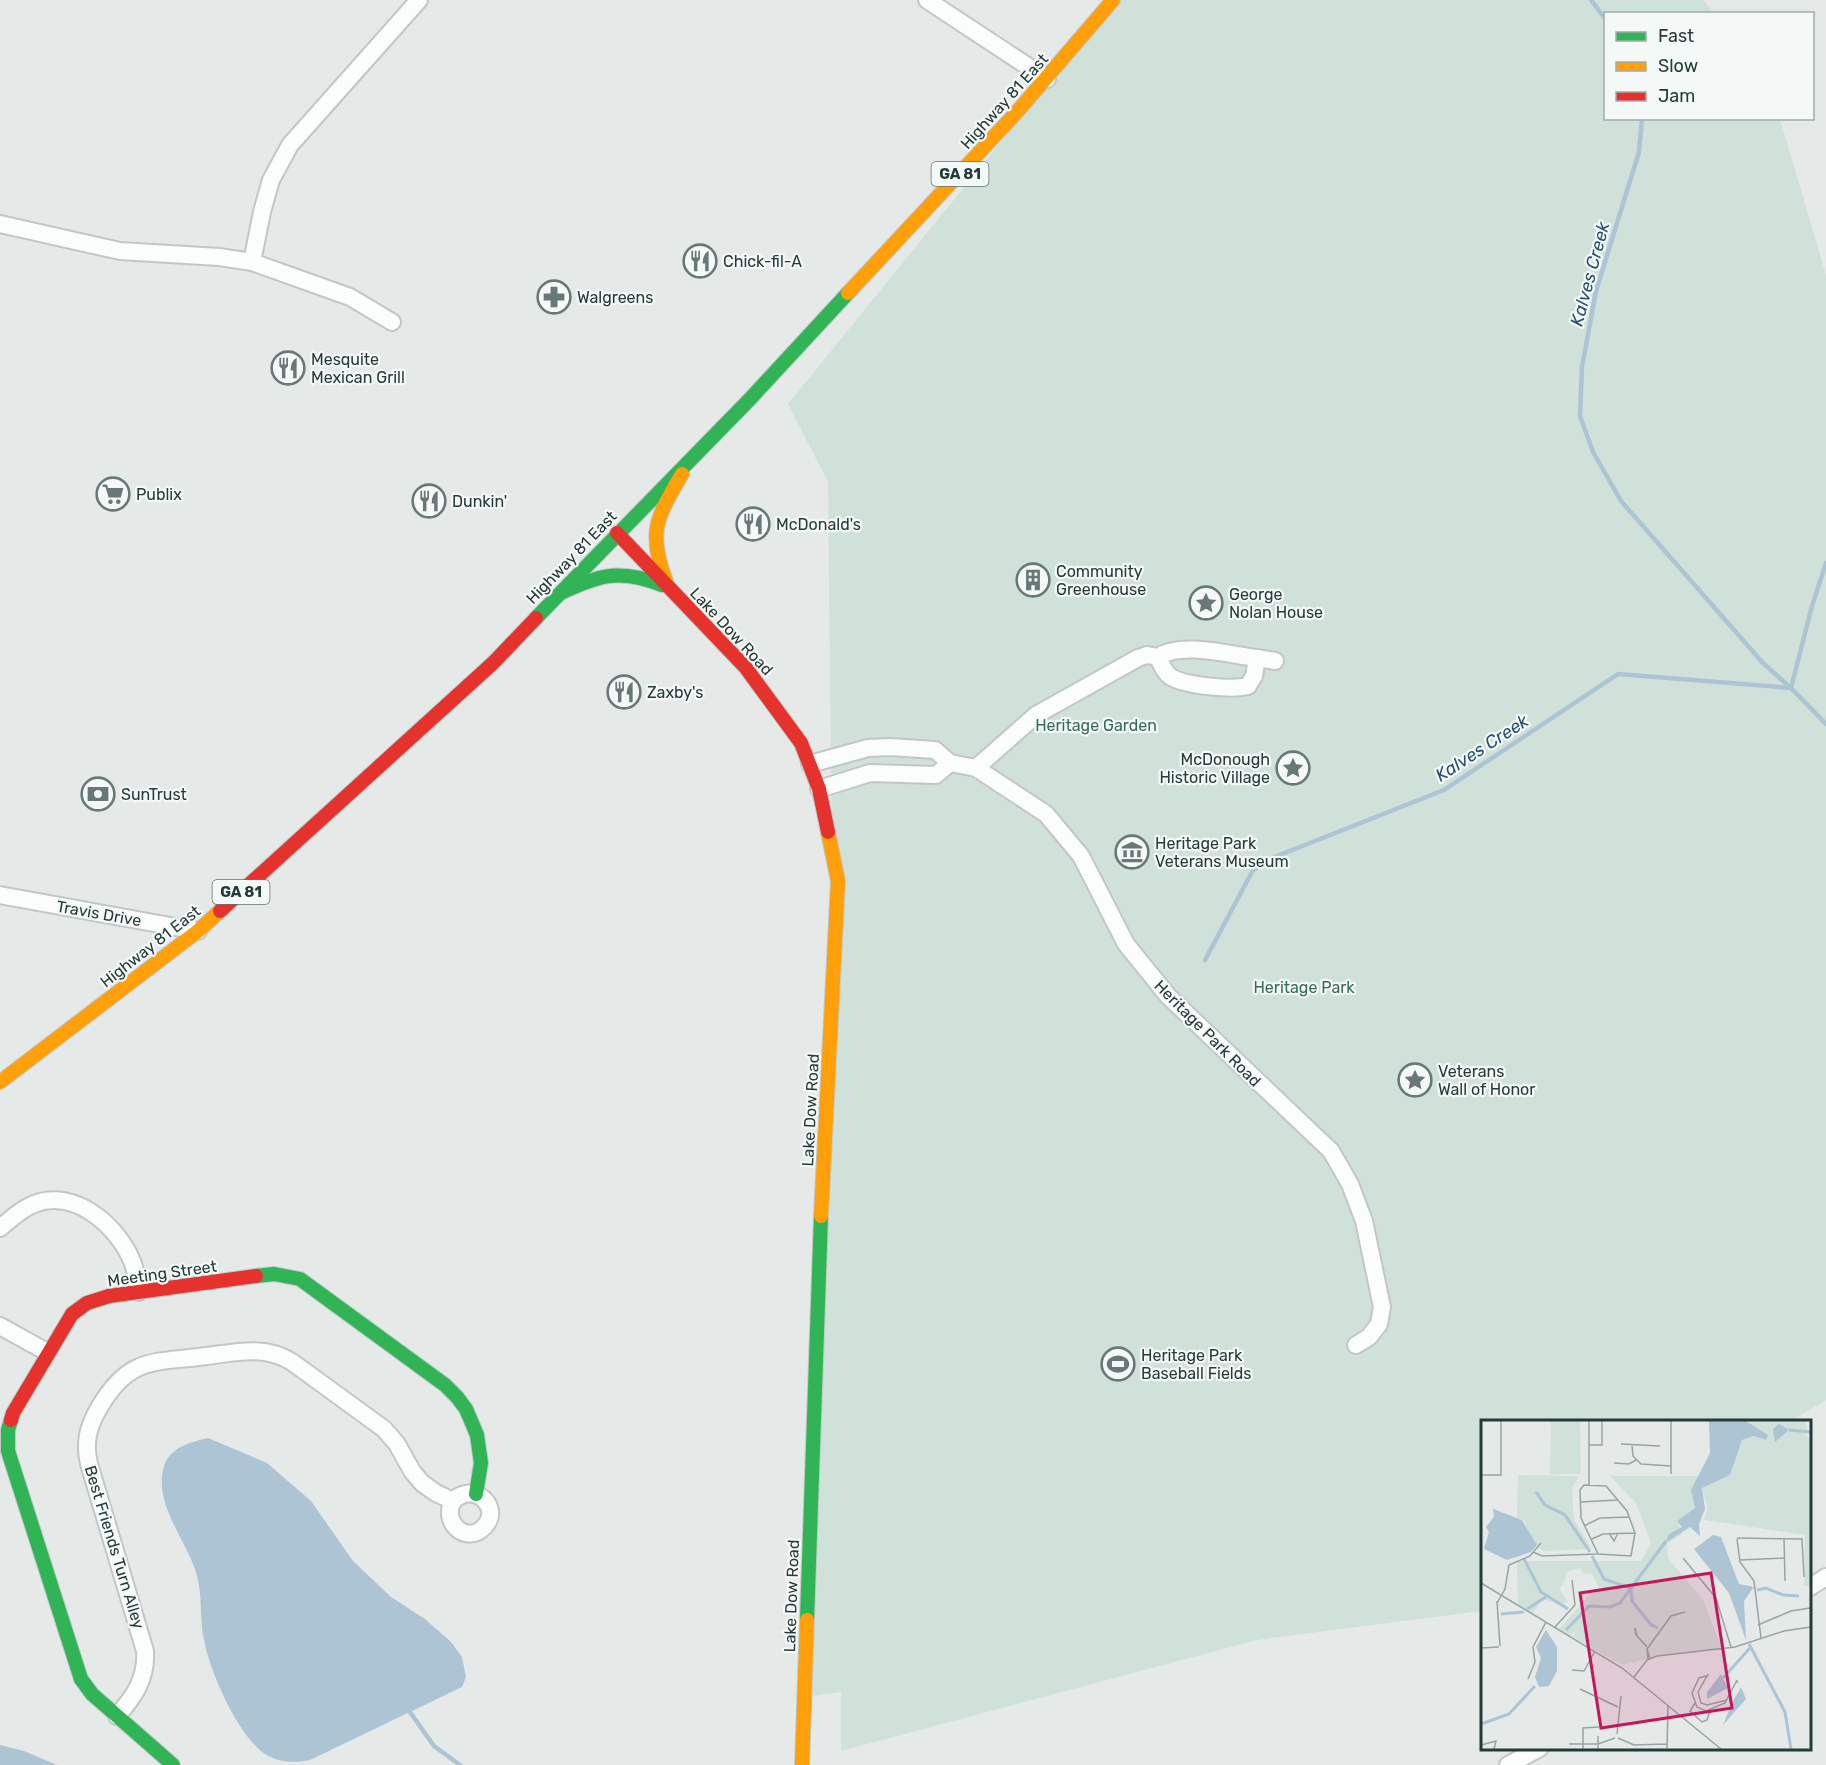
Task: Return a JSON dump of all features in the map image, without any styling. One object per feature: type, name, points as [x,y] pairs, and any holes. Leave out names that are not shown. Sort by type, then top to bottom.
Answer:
[{"type":"street","points":[[252,262],[271,180],[290,145],[419,0]]},
{"type":"street","points":[[927,0],[1047,79]]},
{"type":"street","name":"Highway 81 East","points":[[0,1082],[198,931],[492,663],[750,399],[1047,79],[1113,0]]},
{"type":"street","points":[[0,224],[120,251],[219,257],[252,262],[350,297],[392,322]]},
{"type":"street","points":[[669,588],[658,561],[655,540],[659,520],[671,492],[691,459]]},
{"type":"street","name":"Lake Dow Road","points":[[617,533],[746,668],[801,743],[819,789],[838,881],[819,1240],[802,1765]]},
{"type":"street","points":[[558,594],[587,580],[611,575],[633,574],[669,588]]},
{"type":"street","points":[[976,768],[1036,715],[1138,658],[1147,655],[1158,657],[1174,649],[1201,650],[1275,661]]},
{"type":"street","points":[[1158,657],[1171,677],[1183,682],[1238,688],[1248,686],[1254,676],[1257,658]]},
{"type":"street","name":"Heritage Park Road","points":[[810,764],[856,751],[890,747],[935,750],[950,763],[976,768],[1046,814],[1081,855],[1126,944],[1168,996],[1330,1151],[1350,1184],[1364,1221],[1382,1307],[1379,1324],[1369,1337],[1356,1345]]},
{"type":"street","points":[[856,751],[862,776]]},
{"type":"street","points":[[819,789],[870,773],[936,775],[950,763]]},
{"type":"street","name":"Travis Drive","points":[[0,895],[198,931]]},
{"type":"street","points":[[0,1228],[20,1212],[39,1202],[75,1204],[89,1210],[126,1248],[134,1264],[139,1292]]},
{"type":"street","name":"Meeting Street","points":[[173,1765],[88,1690],[76,1670],[7,1469],[10,1421],[17,1403],[67,1320],[78,1308],[103,1298],[274,1274],[307,1283],[445,1385],[458,1398],[474,1425],[482,1449],[482,1470],[476,1494]]},
{"type":"street","points":[[0,1326],[47,1352]]},
{"type":"street","name":"Best Friends Turn Alley","points":[[117,1716],[137,1691],[143,1676],[145,1651],[89,1464],[86,1446],[90,1425],[107,1393],[130,1371],[149,1364],[250,1350],[277,1354],[292,1362],[384,1429],[397,1444],[412,1471],[422,1483],[453,1501]]},
{"type":"street","points":[[476,1494],[486,1501],[490,1513],[486,1525],[476,1532],[463,1532],[453,1525],[449,1513],[453,1501],[461,1495],[476,1494]]},
{"type":"street","points":[[1811,1586],[1826,1577]]},
{"type":"street","points":[[1508,1765],[1538,1750]]},
{"type":"green space","name":"Heritage Park","points":[[1116,0],[1704,0],[1713,12],[1604,12],[1604,120],[1780,120],[1826,275],[1826,1400],[1793,1420],[1481,1420],[1481,1611],[1257,1640],[841,1751],[841,1692],[796,1698],[834,1044],[828,482],[788,404]]},
{"type":"water","points":[[208,1438],[267,1463],[311,1501],[353,1561],[391,1597],[425,1619],[451,1642],[462,1657],[466,1677],[462,1687],[310,1760],[281,1761],[265,1754],[255,1745],[235,1718],[212,1669],[203,1631],[200,1589],[196,1572],[166,1507],[163,1493],[164,1466],[171,1454],[188,1444]]},
{"type":"water","points":[[0,1745],[24,1751],[57,1765],[0,1765]]},
{"type":"waterway","name":"Kalves Creek","points":[[1591,0],[1604,17]]},
{"type":"waterway","name":"Kalves Creek","points":[[1642,120],[1639,152],[1596,291],[1582,367],[1580,416],[1593,452],[1621,501],[1763,663],[1826,724]]},
{"type":"waterway","points":[[1791,688],[1812,606],[1826,563]]},
{"type":"waterway","name":"Kalves Creek","points":[[1205,960],[1253,870],[1272,858],[1444,790],[1618,674],[1791,688]]},
{"type":"waterway","points":[[410,1712],[434,1746],[460,1765]]},
{"type":"traffic: fast","points":[[536,618],[750,399],[848,293]]},
{"type":"traffic: fast","points":[[563,592],[589,581],[623,575],[662,585]]},
{"type":"traffic: fast","points":[[807,1620],[821,1216]]},
{"type":"traffic: fast","points":[[256,1276],[274,1274],[300,1279],[445,1385],[466,1409],[477,1435],[481,1463],[476,1494]]},
{"type":"traffic: fast","points":[[11,1420],[8,1430],[8,1451],[81,1679],[92,1694],[173,1765]]},
{"type":"traffic: slow","points":[[848,293],[1016,113],[1113,0]]},
{"type":"traffic: slow","points":[[666,581],[660,564],[656,537],[661,514],[682,474]]},
{"type":"traffic: slow","points":[[821,1216],[838,881],[828,832]]},
{"type":"traffic: slow","points":[[0,1082],[198,931],[220,911]]},
{"type":"traffic: slow","points":[[802,1765],[807,1620]]},
{"type":"traffic: jam","points":[[617,533],[746,668],[801,743],[819,789],[828,832]]},
{"type":"traffic: jam","points":[[220,911],[493,663],[536,618]]},
{"type":"traffic: jam","points":[[11,1420],[72,1314],[87,1303],[109,1296],[256,1276]]},
{"type":"place","name":"Chick-fil-A","points":[[700,261]]},
{"type":"place","name":"Walgreens","points":[[554,297]]},
{"type":"place","name":"Mesquite Mexican Grill","points":[[288,368]]},
{"type":"place","name":"Publix","points":[[113,494]]},
{"type":"place","name":"Dunkin'","points":[[429,501]]},
{"type":"place","name":"McDonald's","points":[[753,524]]},
{"type":"place","name":"Community Greenhouse","points":[[1033,580]]},
{"type":"place","name":"George Nolan House","points":[[1206,603]]},
{"type":"place","name":"Zaxby's","points":[[624,692]]},
{"type":"place","name":"McDonough Historic Village","points":[[1293,768]]},
{"type":"place","name":"SunTrust","points":[[98,794]]},
{"type":"place","name":"Heritage Park Veterans Museum","points":[[1132,852]]},
{"type":"place","name":"Veterans Wall of Honor","points":[[1415,1080]]},
{"type":"place","name":"Heritage Park Baseball Fields","points":[[1118,1364]]},
{"type":"park label","name":"Heritage Garden","points":[[1096,725]]}]
